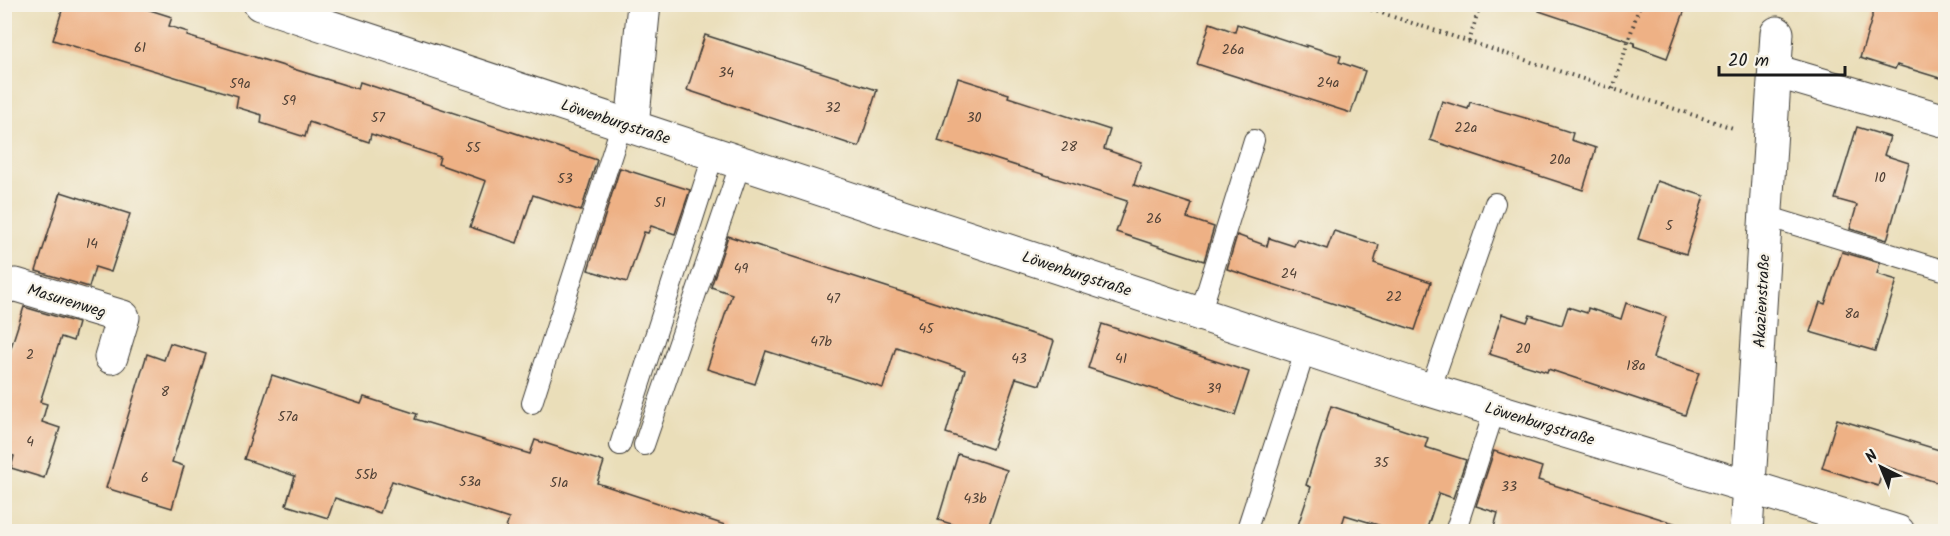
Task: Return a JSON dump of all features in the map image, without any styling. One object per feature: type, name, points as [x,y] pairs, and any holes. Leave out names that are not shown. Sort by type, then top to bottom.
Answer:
[{"type":"street","points":[[627,124],[644,4]]},
{"type":"street","name":"Löwenburgstraße","points":[[275,7],[1430,390],[1898,531]]},
{"type":"street","name":"Akazienstraße","points":[[1746,531],[1777,33]]},
{"type":"street","points":[[1775,71],[1946,121]]},
{"type":"street","name":"Masurenweg","points":[[4,286],[16,285],[123,317],[111,357]]},
{"type":"lane","points":[[532,403],[627,124]]},
{"type":"lane","points":[[1200,314],[1254,140]]},
{"type":"lane","points":[[620,445],[727,158]]},
{"type":"lane","points":[[644,445],[727,158]]},
{"type":"lane","points":[[1430,390],[1495,203]]},
{"type":"lane","points":[[1766,216],[1946,270]]},
{"type":"lane","points":[[1246,531],[1306,348]]},
{"type":"lane","points":[[1455,531],[1496,410]]},
{"type":"path","points":[[1354,4],[1771,140]]},
{"type":"path","points":[[1469,42],[1480,4]]},
{"type":"path","points":[[1613,88],[1640,4]]},
{"type":"building","points":[[64,4],[131,4],[172,17],[169,26],[188,32],[187,36],[358,89],[360,82],[597,160],[581,211],[533,195],[517,243],[470,227],[486,181],[438,164],[440,157],[371,134],[369,142],[309,122],[305,137],[261,123],[262,115],[236,107],[238,96],[53,40]]},
{"type":"building","points":[[1540,4],[1687,4],[1667,58],[1634,46],[1635,43],[1539,11]]},
{"type":"building","points":[[1872,4],[1946,4],[1946,80],[1897,65],[1895,69],[1860,58],[1872,18]]},
{"type":"building","points":[[1210,23],[1235,32],[1237,24],[1306,47],[1306,45],[1341,56],[1339,62],[1365,71],[1351,113],[1197,64]]},
{"type":"building","points":[[705,35],[877,90],[859,147],[687,90]]},
{"type":"building","points":[[958,78],[1110,130],[1104,149],[1141,162],[1134,185],[1192,204],[1187,218],[1214,227],[1204,261],[1116,232],[1127,201],[938,141]]},
{"type":"building","points":[[1442,101],[1468,109],[1470,102],[1573,133],[1571,140],[1596,148],[1583,190],[1430,140]]},
{"type":"building","points":[[1857,127],[1890,137],[1884,155],[1909,163],[1887,240],[1850,229],[1857,205],[1835,199]]},
{"type":"building","points":[[620,168],[690,190],[675,234],[651,226],[648,233],[644,232],[627,282],[588,270]]},
{"type":"building","points":[[1657,181],[1704,196],[1686,254],[1638,239]]},
{"type":"building","points":[[61,192],[130,214],[111,272],[95,267],[89,287],[36,271]]},
{"type":"building","points":[[1334,231],[1379,245],[1374,263],[1431,282],[1415,330],[1227,269],[1237,235],[1267,246],[1269,238],[1294,246],[1297,239],[1327,249]]},
{"type":"building","points":[[728,236],[1054,341],[1040,385],[1016,378],[992,449],[946,433],[965,370],[896,347],[883,388],[766,351],[755,384],[707,369],[732,294],[711,287]]},
{"type":"building","points":[[1842,252],[1880,263],[1877,274],[1897,280],[1875,351],[1810,332],[1820,302],[1825,304]]},
{"type":"building","points":[[1626,303],[1666,317],[1653,358],[1699,373],[1685,415],[1548,369],[1547,372],[1489,354],[1502,314],[1527,322],[1530,315],[1562,325],[1568,307],[1587,313],[1588,308],[1621,319]]},
{"type":"building","points":[[24,307],[78,323],[73,341],[61,337],[40,402],[47,404],[42,422],[60,428],[44,478],[11,468],[14,456],[4,453],[4,369]]},
{"type":"building","points":[[1102,324],[1249,372],[1235,415],[1088,368]]},
{"type":"building","points":[[170,343],[206,354],[172,462],[184,466],[172,508],[106,488],[147,354],[164,360]]},
{"type":"building","points":[[272,375],[361,404],[364,397],[417,414],[415,419],[530,454],[535,440],[604,462],[597,483],[725,525],[724,531],[505,531],[509,519],[392,481],[380,513],[335,498],[328,518],[286,505],[295,476],[244,459]]},
{"type":"building","points":[[1331,406],[1428,438],[1425,447],[1466,460],[1453,498],[1439,493],[1426,531],[1398,531],[1345,515],[1340,531],[1296,531],[1311,487],[1306,485]]},
{"type":"building","points":[[1837,419],[1946,452],[1946,485],[1884,466],[1878,486],[1822,468]]},
{"type":"building","points":[[1494,451],[1542,467],[1538,480],[1677,524],[1676,531],[1493,531],[1498,513],[1476,506]]},
{"type":"building","points":[[958,454],[1007,470],[987,531],[975,531],[938,520]]}]
